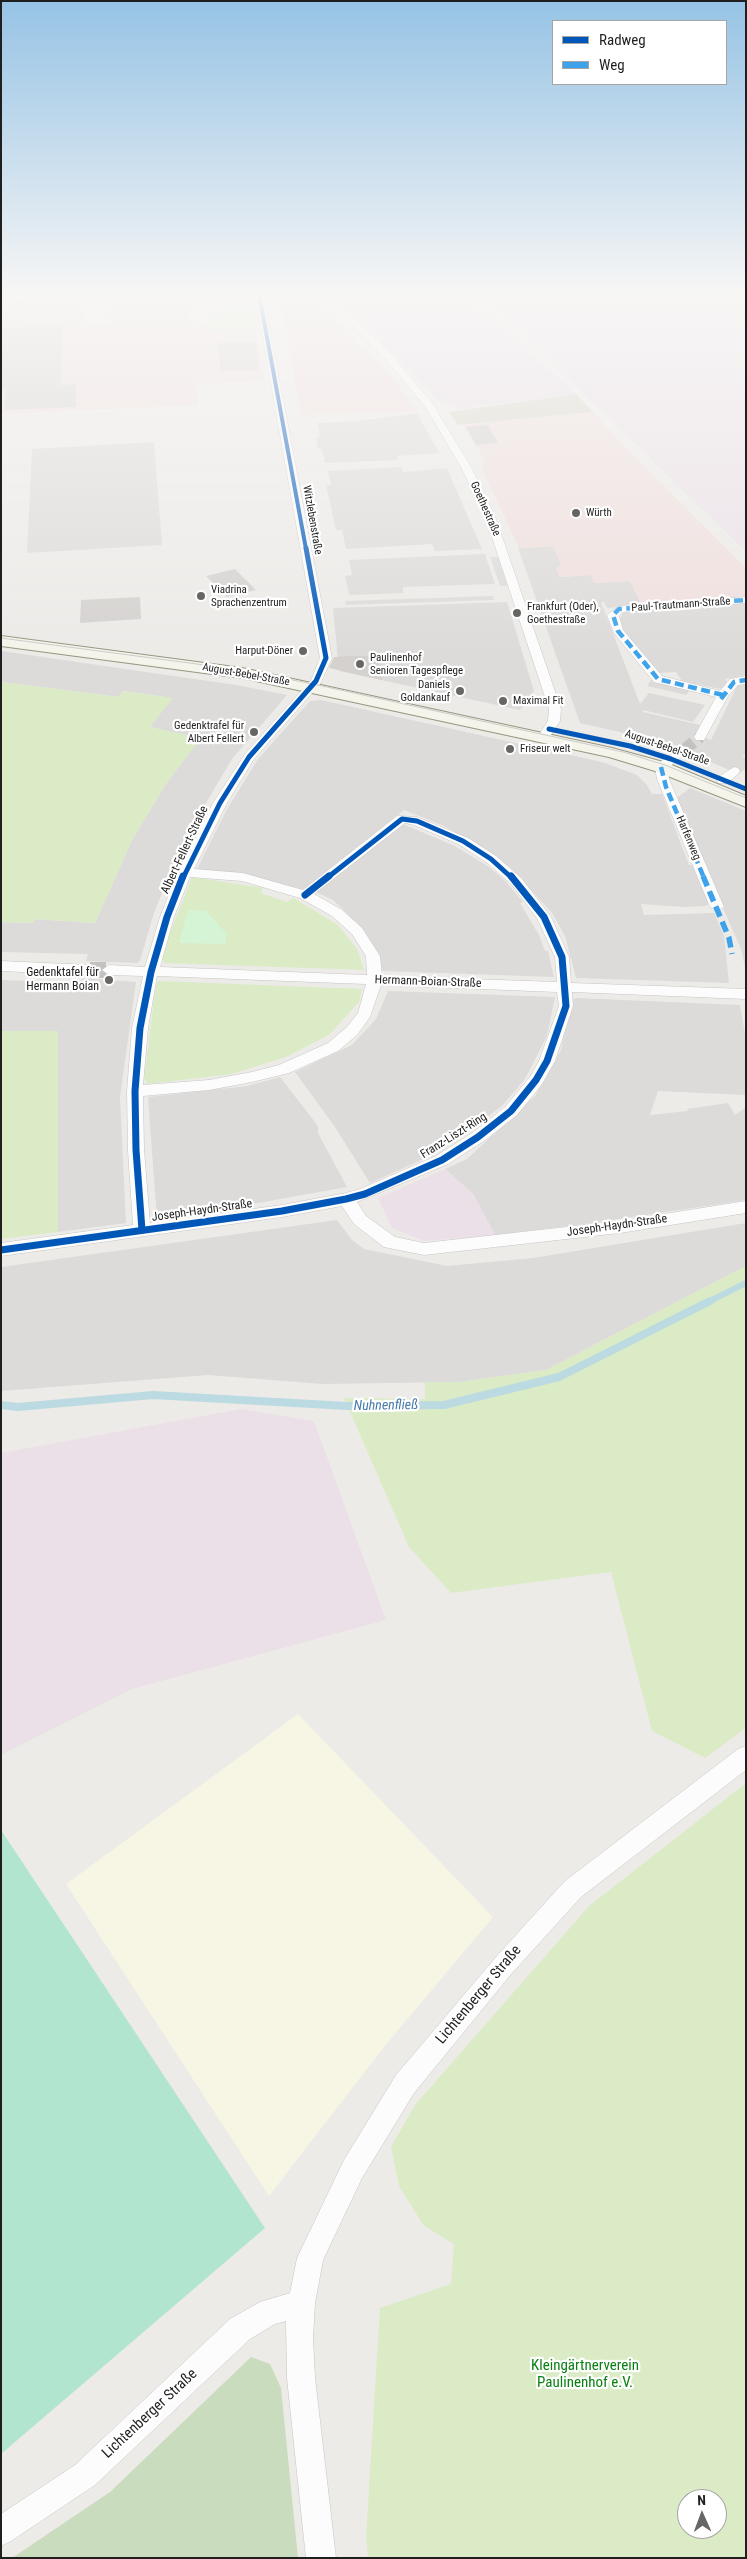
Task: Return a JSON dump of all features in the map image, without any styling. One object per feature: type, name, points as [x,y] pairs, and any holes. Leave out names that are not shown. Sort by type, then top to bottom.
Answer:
[{"type":"street","name":"Witzlebenstraße","points":[[281,413],[326,658],[315,682]]},
{"type":"street","name":"Goethestraße","points":[[434,413],[466,467],[493,524],[555,709],[554,721],[546,734]]},
{"type":"street","name":"Paul-Trautmann-Straße","points":[[723,695],[658,679],[618,631],[613,615],[619,610],[746,600]]},
{"type":"street","name":"August-Bebel-Straße","points":[[1,631],[248,664],[315,682],[546,734],[612,753],[672,759],[729,776],[746,789]]},
{"type":"street","name":"August-Bebel-Straße","points":[[1,641],[315,682]]},
{"type":"street","points":[[700,737],[723,695],[734,682],[746,680]]},
{"type":"street","name":"Albert-Fellert-Straße","points":[[142,1230],[134,1091],[140,1028],[151,972],[167,917],[184,872],[220,803],[249,757],[315,682]]},
{"type":"street","name":"August-Bebel-Straße","points":[[672,759],[746,802]]},
{"type":"street","name":"Harfenweg","points":[[672,759],[666,787],[717,908]]},
{"type":"street","name":"Franz-Liszt-Ring","points":[[305,895],[402,819],[417,820],[463,841],[491,859],[517,882],[544,917],[562,957],[566,1006],[547,1061],[536,1080],[511,1111],[478,1137],[442,1160],[365,1194],[346,1200]]},
{"type":"street","points":[[134,1091],[210,1085],[252,1077],[284,1069],[333,1047],[352,1031],[366,1014],[375,980],[373,956],[357,931],[337,913],[305,895],[243,878],[184,872]]},
{"type":"street","points":[[1,966],[90,970]]},
{"type":"street","name":"Hermann-Boian-Straße","points":[[109,970],[746,994]]},
{"type":"street","name":"Joseph-Haydn-Straße","points":[[1,1250],[282,1211],[346,1200],[360,1220],[390,1242],[424,1249],[620,1227],[746,1207]]},
{"type":"street","name":"Lichtenberger Straße","points":[[321,2558],[301,2378],[302,2303],[310,2258],[353,2169],[405,2084],[504,1965],[573,1889],[746,1756]]},
{"type":"street","name":"Lichtenberger Straße","points":[[1,2531],[85,2475],[240,2329],[270,2312],[302,2303]]},
{"type":"shaded area","points":[[301,413],[346,413],[301,415]]},
{"type":"shaded area","points":[[417,413],[439,453],[397,456],[398,460],[325,463],[322,449],[318,449],[316,437],[320,436],[317,423],[358,421]]},
{"type":"shaded area","points":[[450,413],[578,413],[458,425]]},
{"type":"shaded area","points":[[594,413],[629,451],[746,568],[746,597],[643,606],[630,581],[594,583],[591,575],[559,577],[556,569],[561,564],[553,546],[519,548],[482,469],[485,461],[463,425]]},
{"type":"shaded area","points":[[604,413],[746,413],[746,552]]},
{"type":"shaded area","points":[[154,442],[162,545],[27,553],[32,449]]},
{"type":"shaded area","points":[[401,467],[403,472],[447,468],[482,549],[435,551],[432,544],[346,549],[342,530],[336,530],[326,485],[331,485],[328,471]]},
{"type":"shaded area","points":[[553,546],[562,565],[559,577],[591,575],[594,583],[630,581],[642,605],[607,608],[604,602],[601,602],[640,704],[649,693],[705,705],[693,722],[643,710],[643,712],[700,725],[696,734],[711,740],[738,684],[746,683],[746,753],[742,756],[746,757],[746,768],[739,774],[663,742],[580,723],[518,548]]},
{"type":"shaded area","points":[[485,554],[495,584],[403,587],[403,593],[349,595],[345,576],[352,575],[349,560]]},
{"type":"shaded area","points":[[490,557],[498,557],[508,586],[500,586]]},
{"type":"shaded area","points":[[493,596],[494,600],[346,605],[345,601]]},
{"type":"shaded area","points":[[507,602],[534,691],[520,710],[339,671],[333,608]]},
{"type":"shaded area","points":[[746,603],[746,675],[725,679],[728,684],[720,689],[682,681],[676,672],[657,673],[628,639],[618,621],[624,612]]},
{"type":"shaded area","points":[[1,651],[236,685],[287,695],[232,759],[199,815],[171,869],[153,916],[140,961],[137,963],[86,961],[88,954],[1,952],[1,922],[33,923],[35,919],[95,923],[132,840],[165,785],[200,738],[149,727],[172,698],[124,691],[119,697],[1,682]]},
{"type":"shaded area","points":[[651,680],[690,690],[686,695],[647,686]]},
{"type":"shaded area","points":[[321,700],[602,762],[637,775],[647,785],[652,794],[662,794],[689,865],[695,865],[710,902],[706,906],[684,907],[641,904],[644,915],[714,913],[724,936],[729,983],[576,978],[565,936],[552,913],[512,869],[484,849],[444,826],[404,810],[304,890],[247,876],[197,869],[226,811],[258,759],[310,701]]},
{"type":"shaded area","points":[[690,788],[746,811],[746,972],[741,949],[680,810],[677,798]]},
{"type":"shaded area","points":[[403,824],[455,846],[489,867],[506,882],[523,902],[520,903],[539,935],[545,951],[548,951],[554,977],[383,971],[375,949],[362,928],[333,900],[316,892]]},
{"type":"shaded area","points":[[82,978],[136,982],[120,1097],[126,1223],[58,1232],[58,1031],[1,1031],[1,980],[80,983]]},
{"type":"shaded area","points":[[388,991],[555,997],[547,1036],[525,1079],[502,1106],[441,1151],[370,1183],[335,1127],[295,1072],[352,1045],[376,1019]]},
{"type":"shaded area","points":[[577,998],[740,1005],[746,1040],[746,1095],[658,1091],[650,1115],[688,1111],[687,1109],[728,1103],[735,1115],[746,1107],[746,1200],[592,1223],[495,1235],[473,1194],[445,1169],[467,1159],[535,1096],[561,1050],[571,1000]]},
{"type":"shaded area","points":[[280,1077],[318,1126],[318,1133],[347,1187],[241,1206],[240,1210],[164,1222],[157,1219],[148,1097],[247,1086]]},
{"type":"shaded area","points":[[445,1169],[473,1194],[495,1235],[424,1241],[392,1228],[378,1198]]},
{"type":"shaded area","points":[[337,1220],[352,1240],[364,1249],[447,1266],[533,1258],[746,1223],[746,1266],[546,1370],[460,1382],[322,1384],[208,1375],[1,1391],[1,1267]]},
{"type":"shaded area","points":[[241,1409],[314,1421],[386,1620],[132,1689],[1,1755],[1,1453]]},
{"type":"shaded area","points":[[298,1714],[493,1917],[384,2047],[269,2196],[66,1884]]},
{"type":"green space","points":[[1,682],[119,697],[123,691],[173,698],[150,727],[201,738],[165,785],[132,840],[95,923],[35,919],[33,923],[1,922]]},
{"type":"green space","points":[[192,877],[263,888],[261,893],[287,902],[293,898],[338,925],[357,949],[364,970],[164,963],[162,958],[164,948]]},
{"type":"green space","points":[[188,910],[206,911],[227,934],[225,944],[179,943]]},
{"type":"green space","points":[[159,981],[362,989],[359,1002],[329,1035],[286,1057],[232,1074],[147,1084],[144,1078],[156,984]]},
{"type":"green space","points":[[1,1031],[58,1031],[58,1232],[1,1239]]},
{"type":"green space","points":[[746,1266],[746,1728],[705,1758],[652,1731],[611,1572],[451,1593],[409,1547],[344,1398],[425,1399],[425,1382],[460,1382],[546,1370]]},
{"type":"green space","name":"Kleingärtnerverein Paulinenhof e.V.","points":[[746,1783],[746,2558],[368,2558],[366,2537],[380,2308],[451,2284],[454,2244],[424,2226],[399,2186],[391,2147],[415,2105],[589,1906]]},
{"type":"green space","points":[[1,1830],[265,2228],[1,2454]]},
{"type":"green space","points":[[251,2357],[270,2364],[281,2388],[298,2558],[12,2558],[110,2492]]},
{"type":"building","points":[[488,425],[498,443],[476,445],[466,427]]},
{"type":"building","points":[[235,569],[256,590],[227,597],[206,576]]},
{"type":"building","points":[[140,597],[141,619],[80,623],[81,600]]},
{"type":"building","name":"Paulinenhof Senioren Tagespflege","points":[[379,656],[382,680],[329,668],[334,657]]},
{"type":"waterway","name":"Nuhnenfließ","points":[[710,1301],[746,1283]]},
{"type":"waterway","name":"Nuhnenfließ","points":[[1,1405],[18,1407],[153,1395],[347,1406],[444,1405],[559,1377],[710,1301]]},
{"type":"tunnel","points":[[684,750],[700,737]]},
{"type":"tunnel","points":[[90,970],[109,970]]},
{"type":"tram line","points":[[1,638],[242,670],[313,684],[623,752],[665,765],[746,798]]},
{"type":"marked path","points":[[723,695],[658,679],[618,631],[613,615],[619,609],[746,600]]},
{"type":"marked path","points":[[721,699],[734,682],[746,680]]},
{"type":"marked path","points":[[661,767],[666,787],[729,938],[732,954]]},
{"type":"cycle path","points":[[142,1230],[136,1150],[135,1091],[140,1028],[151,972],[167,917],[185,872],[220,803],[249,757],[316,681],[326,658],[281,413]]},
{"type":"cycle path","points":[[549,729],[630,746],[671,759],[746,789]]},
{"type":"cycle path","points":[[1,1250],[282,1211],[365,1194],[442,1160],[478,1137],[511,1111],[536,1080],[547,1061],[566,1006],[562,957],[544,917],[517,882],[491,859],[463,841],[417,821],[402,819],[305,895]]},
{"type":"place","name":"Würth","points":[[576,513]]},
{"type":"place","name":"Viadrina Sprachenzentrum","points":[[201,596]]},
{"type":"place","name":"Frankfurt (Oder), Goethestraße","points":[[517,613]]},
{"type":"place","name":"Harput-Döner","points":[[303,651]]},
{"type":"place","name":"Paulinenhof Senioren Tagespflege","points":[[360,664]]},
{"type":"place","name":"Daniels Goldankauf","points":[[460,691]]},
{"type":"place","name":"Maximal Fit","points":[[503,701]]},
{"type":"place","name":"Gedenktrafel für Albert Fellert","points":[[254,732]]},
{"type":"place","name":"Friseur welt","points":[[510,749]]},
{"type":"place","name":"Gedenktafel für Hermann Boian","points":[[109,980]]}]
